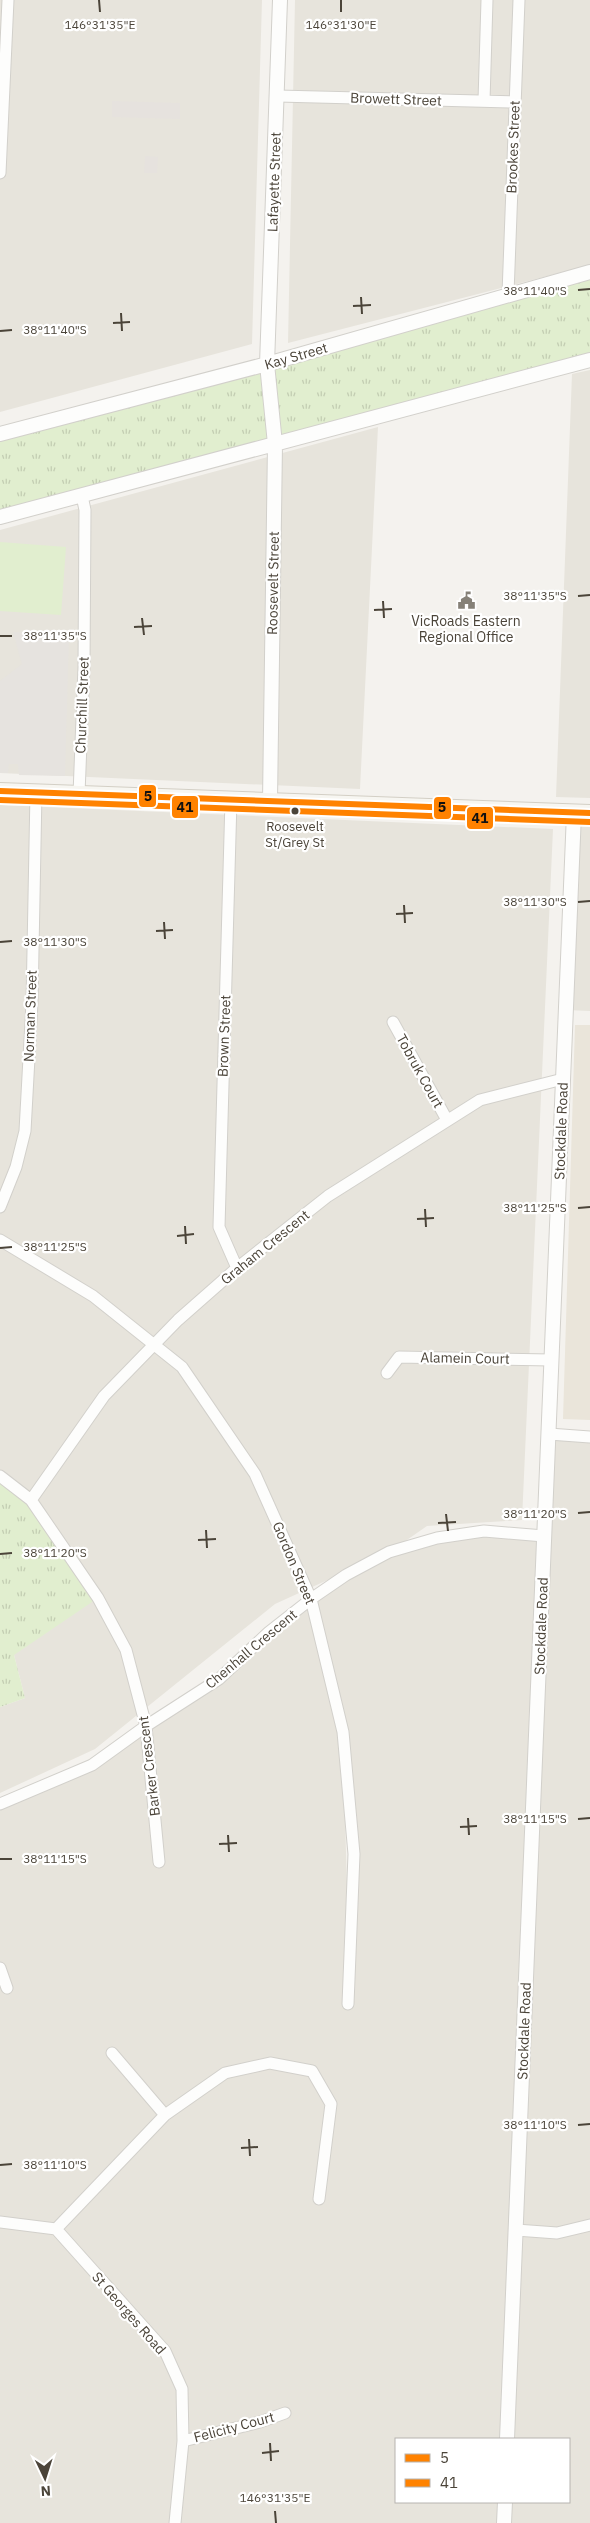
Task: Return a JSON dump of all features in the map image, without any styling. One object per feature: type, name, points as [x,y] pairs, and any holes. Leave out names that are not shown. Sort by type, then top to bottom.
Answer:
[{"type":"main road","points":[[0,791],[582,813]]},
{"type":"street","points":[[0,173],[8,0]]},
{"type":"street","name":"Lafayette Street","points":[[267,364],[280,0]]},
{"type":"street","points":[[484,101],[487,0]]},
{"type":"street","name":"Brookes Street","points":[[508,294],[519,0]]},
{"type":"street","name":"Browett Street","points":[[278,96],[515,102]]},
{"type":"street","name":"Kay Street","points":[[0,434],[267,364],[590,272]]},
{"type":"street","points":[[0,517],[590,360]]},
{"type":"street","name":"Roosevelt Street","points":[[267,364],[275,444],[270,801]]},
{"type":"street","name":"Churchill Street","points":[[79,794],[84,667],[85,510],[82,496]]},
{"type":"street","name":"Norman Street","points":[[0,1206],[16,1167],[25,1131],[32,1003],[36,792]]},
{"type":"street","name":"Brown Street","points":[[231,800],[219,1227],[236,1268]]},
{"type":"street","name":"Stockdale Road","points":[[508,2438],[563,1080],[582,813]]},
{"type":"street","name":"Tobruk Court","points":[[393,1022],[447,1120]]},
{"type":"street","name":"Graham Crescent","points":[[31,1500],[104,1396],[154,1347],[178,1320],[236,1268],[328,1196],[480,1100],[563,1080]]},
{"type":"street","name":"Gordon Street","points":[[0,1240],[93,1296],[154,1347],[182,1367],[255,1474],[311,1599],[343,1732],[354,1854],[348,2004]]},
{"type":"street","name":"Alamein Court","points":[[387,1373],[399,1357],[551,1360]]},
{"type":"street","points":[[548,1434],[590,1437]]},
{"type":"street","name":"Barker Crescent","points":[[0,1476],[31,1500],[98,1598],[126,1650],[146,1726],[159,1862]]},
{"type":"street","name":"Chenhall Crescent","points":[[0,1804],[92,1764],[146,1726],[219,1679],[269,1632],[311,1599],[346,1575],[389,1552],[437,1538],[484,1531],[544,1536]]},
{"type":"street","points":[[0,1968],[7,1988]]},
{"type":"street","points":[[112,2053],[166,2115]]},
{"type":"street","points":[[0,2222],[56,2229],[166,2115],[225,2073],[270,2063],[312,2071],[330,2104],[319,2200]]},
{"type":"street","points":[[516,2230],[557,2233],[590,2225]]},
{"type":"street","name":"St Georges Road","points":[[56,2229],[165,2351],[182,2389],[183,2441],[175,2523]]},
{"type":"street","name":"Felicity Court","points":[[183,2441],[260,2422],[285,2413]]},
{"type":"street","points":[[504,2523],[505,2503]]},
{"type":"shaded area","points":[[0,0],[262,0],[252,344],[0,412]]},
{"type":"shaded area","points":[[295,0],[590,0],[590,265],[288,343]]},
{"type":"shaded area","points":[[112,101],[180,103],[180,119],[112,117]]},
{"type":"shaded area","points":[[145,156],[158,157],[157,173],[144,173]]},
{"type":"shaded area","points":[[590,370],[590,798],[556,797],[572,374]]},
{"type":"shaded area","points":[[378,427],[360,789],[0,773],[0,530]]},
{"type":"shaded area","points":[[13,632],[69,634],[65,776],[19,775],[18,764],[9,764],[8,773],[0,773],[0,681],[22,664]]},
{"type":"shaded area","points":[[0,805],[553,829],[522,1520],[427,1526],[391,1551],[484,1531],[544,1536],[549,1434],[590,1437],[590,2523],[504,2523],[505,2503],[570,2503],[570,2438],[395,2438],[395,2503],[503,2503],[502,2523],[0,2523],[0,1803],[92,1764],[219,1679],[311,1599],[378,1557],[275,1604],[95,1749],[0,1793],[0,1707],[25,1698],[14,1655],[0,1476]],"holes":[[[343,1744],[354,1854],[349,1960]]]},
{"type":"shaded area","points":[[574,813],[590,813],[590,1011],[566,1010]]},
{"type":"shaded area","points":[[575,1025],[590,1025],[590,1420],[563,1419]]},
{"type":"green space","points":[[590,272],[590,361],[0,512],[0,434]]},
{"type":"green space","points":[[0,542],[66,547],[61,615],[0,611]]},
{"type":"green space","points":[[0,1476],[31,1500],[98,1598],[14,1655],[25,1698],[0,1707]]},
{"type":"transit line","name":"5","points":[[0,791],[590,813]]},
{"type":"transit line","name":"41","points":[[0,800],[590,822]]},
{"type":"place","name":"VicRoads Eastern Regional Office","points":[[466,601]]},
{"type":"place","name":"Roosevelt St/Grey St","points":[[295,811]]}]
